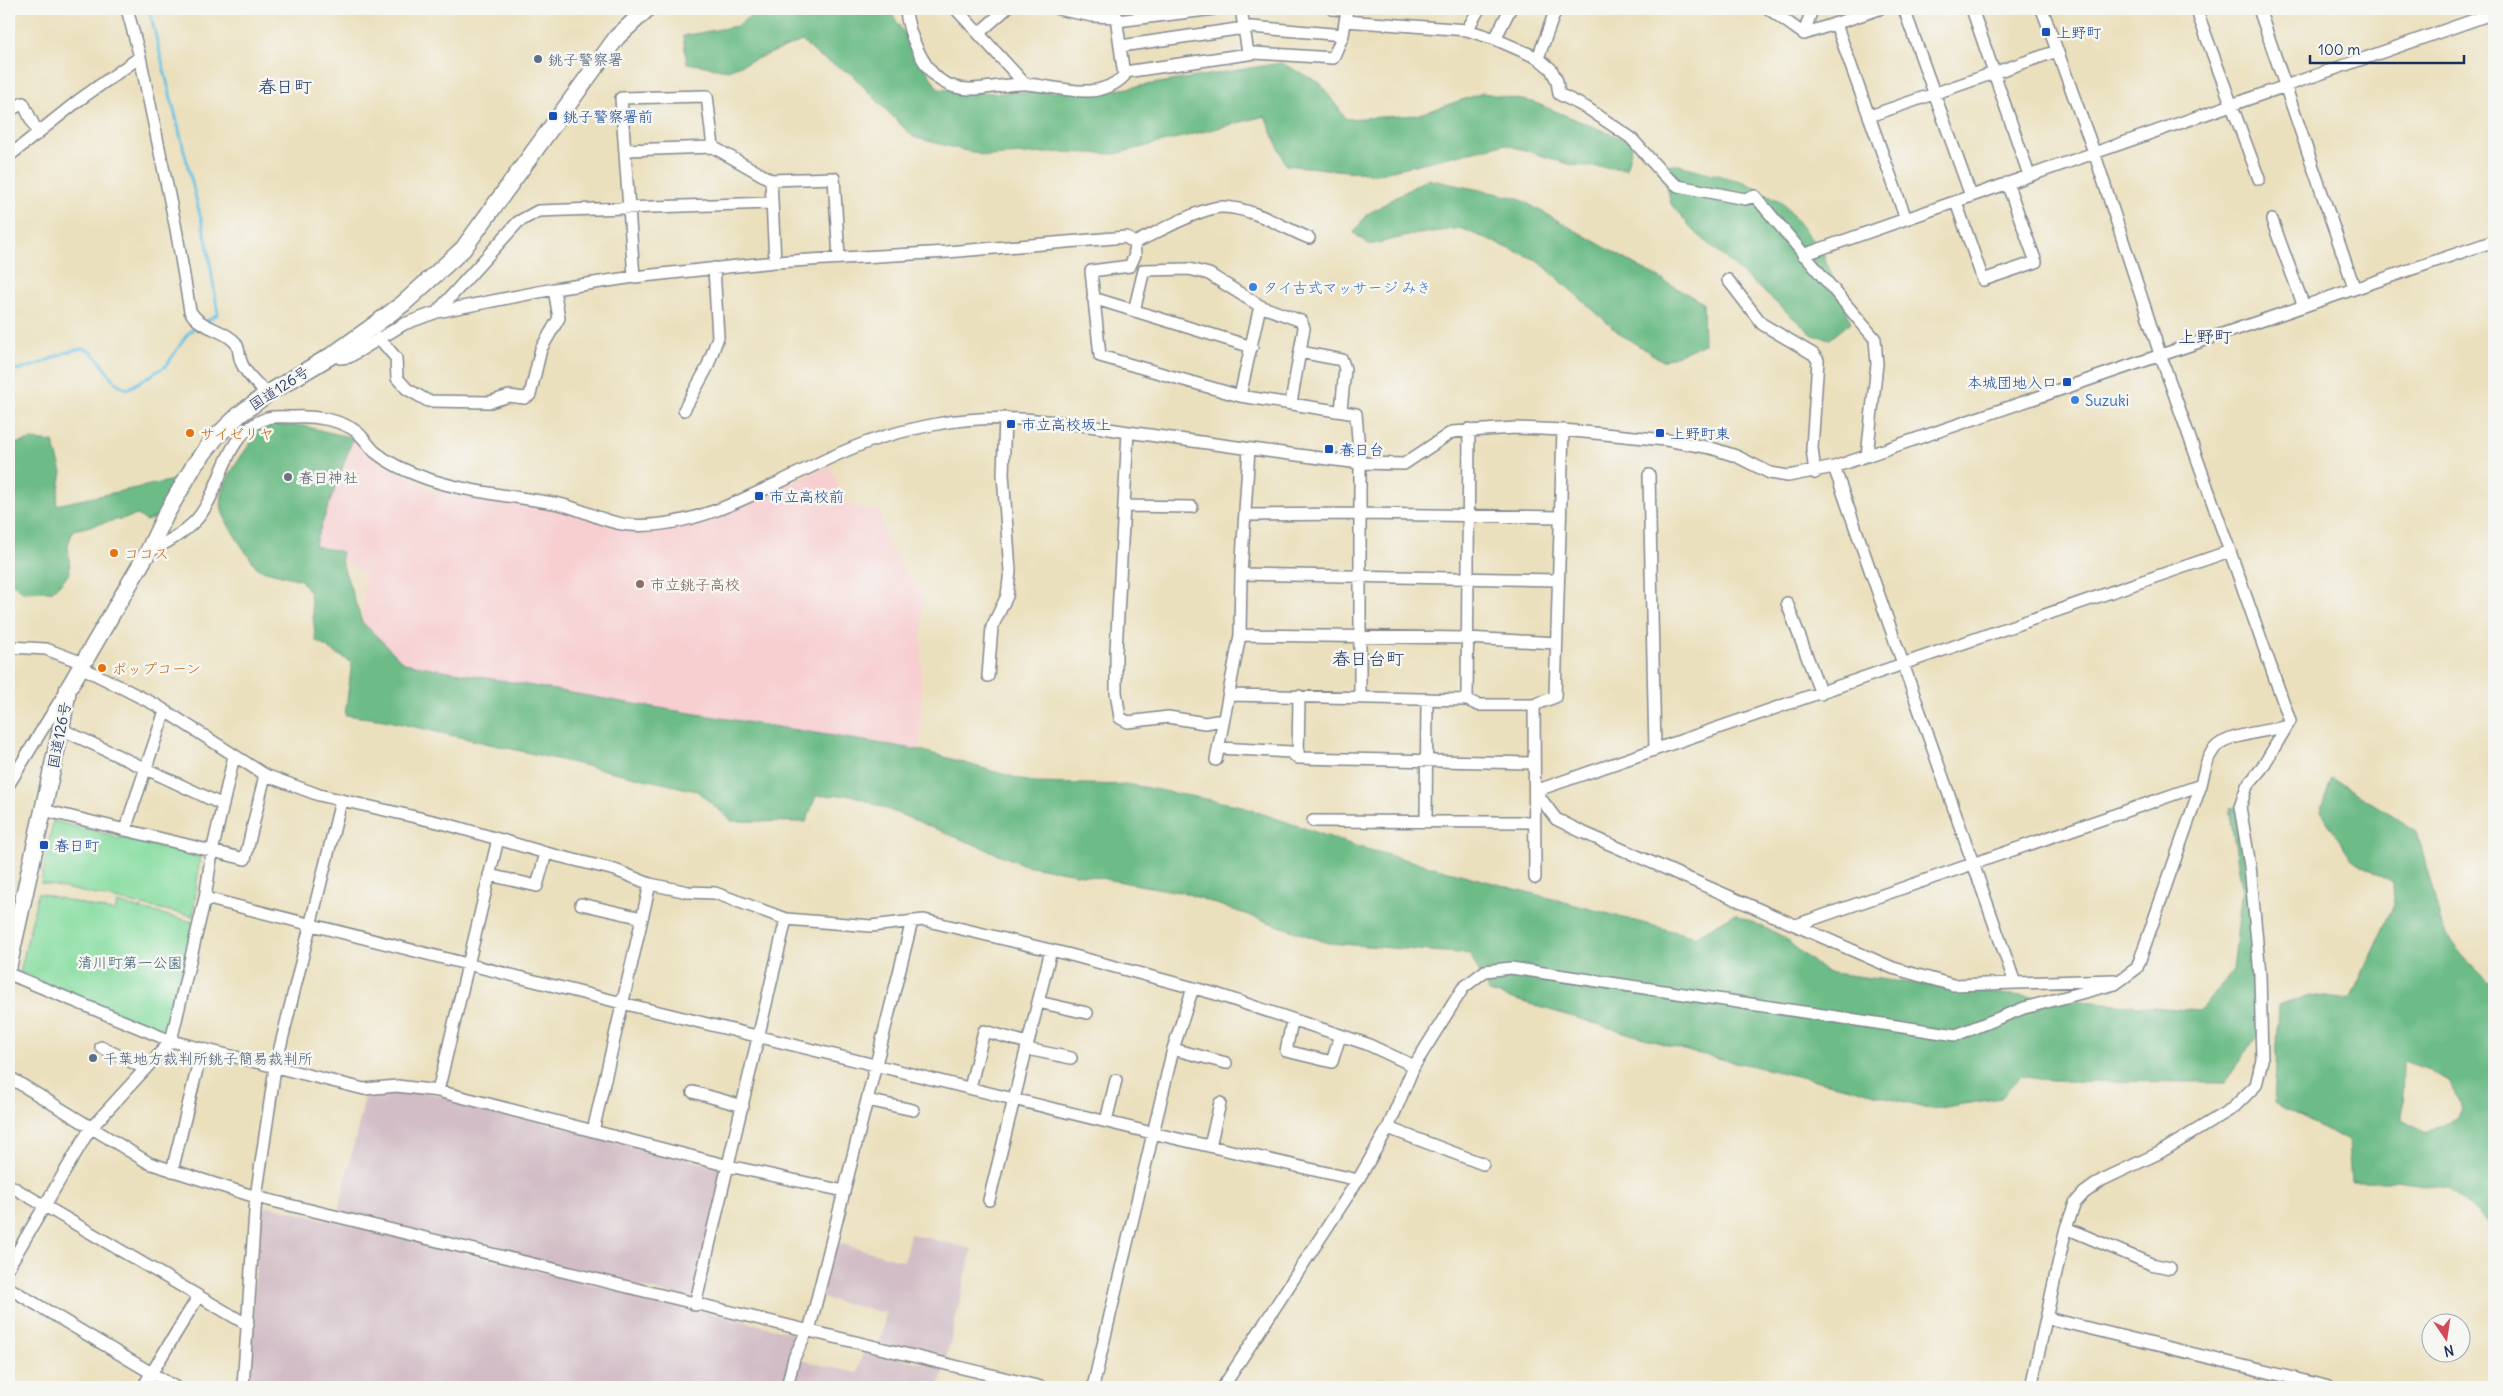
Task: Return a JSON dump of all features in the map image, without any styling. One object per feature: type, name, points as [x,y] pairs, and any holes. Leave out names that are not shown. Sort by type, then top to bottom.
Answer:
[{"type":"highway","name":"国道126号","points":[[9,964],[61,729],[68,689],[148,552],[166,514],[205,450],[228,424],[266,394],[334,354],[404,302],[463,249],[617,37],[647,9]]},
{"type":"street","points":[[127,9],[140,57],[176,228],[190,311],[194,318],[203,325],[236,342],[241,362],[250,376],[266,394]]},
{"type":"street","points":[[906,9],[907,23],[916,46],[934,74],[942,82],[974,89],[1025,84],[1056,89],[1093,90],[1116,84],[1124,76],[1125,72],[1116,16]]},
{"type":"street","points":[[956,9],[1025,84]]},
{"type":"street","points":[[978,33],[1006,9]]},
{"type":"street","points":[[1058,9],[1092,16],[1214,9]]},
{"type":"street","points":[[1241,9],[1248,53]]},
{"type":"street","points":[[1332,9],[1346,13],[1467,30],[1495,39],[1538,58],[1551,69],[1557,81],[1556,86],[1560,94],[1587,108],[1631,138],[1665,176],[1678,186],[1745,199],[1755,196],[1875,339],[1877,364],[1867,456]]},
{"type":"street","points":[[1467,30],[1479,9]]},
{"type":"street","points":[[1495,39],[1510,9]]},
{"type":"street","points":[[1538,58],[1556,9]]},
{"type":"street","points":[[1769,9],[1804,34]]},
{"type":"street","points":[[1804,34],[1812,9]]},
{"type":"street","points":[[1804,34],[1879,9]]},
{"type":"street","points":[[1904,9],[1971,196]]},
{"type":"street","points":[[1972,9],[2030,175]]},
{"type":"street","points":[[2031,1387],[2066,1228],[2075,1203],[2084,1193],[2102,1180],[2159,1153],[2233,1108],[2256,1085],[2262,1060],[2260,975],[2250,866],[2240,807],[2247,786],[2262,768],[2284,728],[2290,721],[2160,354],[2094,152],[2042,9]]},
{"type":"street","points":[[2259,9],[2354,287]]},
{"type":"street","points":[[1125,72],[1248,53],[1333,58],[1343,35],[1346,13]]},
{"type":"street","points":[[1803,255],[2494,13]]},
{"type":"street","points":[[2199,17],[2259,179]]},
{"type":"street","points":[[1836,24],[1906,219]]},
{"type":"street","points":[[1121,46],[1251,27],[1343,35]]},
{"type":"street","points":[[1870,116],[2057,51]]},
{"type":"street","points":[[9,156],[78,100],[140,57]]},
{"type":"street","points":[[634,277],[631,208],[621,98],[706,96],[713,146]]},
{"type":"street","points":[[9,111],[23,103],[38,134]]},
{"type":"street","points":[[626,150],[713,146],[771,180],[834,178],[839,258]]},
{"type":"street","points":[[771,180],[775,262]]},
{"type":"street","points":[[1956,202],[1983,280],[2036,262],[2007,183]]},
{"type":"street","points":[[437,312],[518,222],[538,211],[772,203]]},
{"type":"street","points":[[1134,243],[1198,214],[1221,207],[1248,212],[1309,238]]},
{"type":"street","points":[[2272,220],[2303,304]]},
{"type":"street","points":[[334,354],[340,358],[349,357],[404,324],[437,312],[634,277],[775,262],[1126,237],[1134,243],[1135,255],[1130,266],[1091,271],[1100,356],[1240,396],[1356,414],[1360,463],[1360,697]]},
{"type":"street","points":[[148,552],[178,537],[198,518],[215,490],[229,450],[250,428],[269,418],[302,417],[330,420],[355,430],[375,452],[403,470],[427,479],[457,487],[563,505],[599,518],[632,525],[655,524],[707,513],[859,445],[903,431],[942,423],[1005,418],[1066,423],[1360,463],[1404,464],[1444,435],[1452,432],[1469,429],[1562,430],[1666,440],[1711,448],[1736,456],[1770,473],[1788,476],[1815,473],[2494,240]]},
{"type":"street","points":[[684,410],[707,368],[718,337],[714,268]]},
{"type":"street","points":[[1134,311],[1144,270],[1189,269],[1209,274],[1260,306],[1301,321],[1304,328],[1291,403]]},
{"type":"street","points":[[1728,280],[1762,324],[1813,354],[1818,360],[1812,448],[1815,473]]},
{"type":"street","points":[[379,338],[396,358],[397,378],[407,389],[428,401],[490,402],[509,396],[524,398],[530,395],[541,349],[559,318],[554,290]]},
{"type":"street","points":[[1093,298],[1252,347]]},
{"type":"street","points":[[1240,396],[1260,306]]},
{"type":"street","points":[[1300,352],[1342,360],[1345,369],[1341,411]]},
{"type":"street","points":[[988,676],[992,627],[1007,596],[1010,571],[1003,474],[1005,418]]},
{"type":"street","points":[[1467,700],[1469,429]]},
{"type":"street","points":[[1229,695],[1467,700],[1478,705],[1534,706],[1555,697],[1562,430]]},
{"type":"street","points":[[1128,432],[1116,651],[1116,692],[1120,718],[1128,722],[1168,717],[1205,723],[1223,720]]},
{"type":"street","points":[[1216,760],[1240,635],[1241,574],[1249,448]]},
{"type":"street","points":[[1834,467],[2015,983]]},
{"type":"street","points":[[1649,475],[1655,750]]},
{"type":"street","points":[[1124,506],[1192,507]]},
{"type":"street","points":[[1246,515],[1360,514],[1560,517]]},
{"type":"street","points":[[1534,791],[1821,694],[2230,550]]},
{"type":"street","points":[[1241,574],[1468,580],[1557,580]]},
{"type":"street","points":[[1787,603],[1821,694]]},
{"type":"street","points":[[1240,635],[1468,638],[1556,643]]},
{"type":"street","points":[[9,647],[46,649],[82,665],[165,711],[265,775],[341,801],[413,815],[546,853],[615,870],[650,884],[688,892],[715,893],[786,919],[871,926],[924,920],[1051,950],[1193,988],[1367,1044],[1414,1066]]},
{"type":"street","points":[[9,784],[68,689]]},
{"type":"street","points":[[1298,758],[1299,696]]},
{"type":"street","points":[[1426,822],[1427,699]]},
{"type":"street","points":[[1534,706],[1535,878]]},
{"type":"street","points":[[125,830],[165,711]]},
{"type":"street","points":[[1223,1387],[1358,1180],[1388,1128],[1414,1066],[1463,988],[1485,970],[1511,968],[1956,1035],[2024,1008],[2115,984],[2137,968],[2201,785],[2207,761],[2216,747],[2237,737],[2284,728]]},
{"type":"street","points":[[61,729],[223,805]]},
{"type":"street","points":[[1219,748],[1290,752],[1298,758],[1534,762]]},
{"type":"street","points":[[9,1266],[90,1129],[144,1068],[171,1041],[205,898],[212,852],[234,756]]},
{"type":"street","points":[[43,810],[245,859],[265,775]]},
{"type":"street","points":[[1796,925],[2201,785]]},
{"type":"street","points":[[1534,791],[1556,819],[1582,832],[1893,968],[1953,985],[2121,980]]},
{"type":"street","points":[[243,1387],[256,1197],[275,1068],[309,923],[341,801]]},
{"type":"street","points":[[1313,821],[1534,822]]},
{"type":"street","points":[[438,1091],[498,839]]},
{"type":"street","points":[[489,875],[537,886],[546,853]]},
{"type":"street","points":[[593,1131],[650,884]]},
{"type":"street","points":[[205,898],[1152,1133],[1358,1180]]},
{"type":"street","points":[[581,904],[642,918]]},
{"type":"street","points":[[695,1305],[786,919]]},
{"type":"street","points":[[788,1387],[794,1358],[808,1331],[912,921]]},
{"type":"street","points":[[989,1200],[1051,950]]},
{"type":"street","points":[[9,974],[171,1041],[364,1089],[396,1086],[438,1091],[729,1166],[844,1191]]},
{"type":"street","points":[[1093,1387],[1173,1048],[1193,988]]},
{"type":"street","points":[[1038,1002],[1087,1013]]},
{"type":"street","points":[[1292,1021],[1286,1052],[1332,1062],[1340,1036]]},
{"type":"street","points":[[970,1088],[984,1031],[1027,1046],[1071,1058]]},
{"type":"street","points":[[101,1047],[144,1068]]},
{"type":"street","points":[[1173,1048],[1226,1063]]},
{"type":"street","points":[[172,1171],[202,1049]]},
{"type":"street","points":[[9,1077],[149,1164],[256,1197],[695,1305],[1041,1387]]},
{"type":"street","points":[[1106,1121],[1116,1080]]},
{"type":"street","points":[[692,1092],[743,1106]]},
{"type":"street","points":[[867,1100],[912,1110]]},
{"type":"street","points":[[1210,1146],[1220,1103]]},
{"type":"street","points":[[1388,1128],[1483,1164]]},
{"type":"street","points":[[9,1185],[248,1325]]},
{"type":"street","points":[[2066,1228],[2151,1264],[2170,1268]]},
{"type":"street","points":[[9,1288],[175,1387]]},
{"type":"street","points":[[143,1387],[198,1297]]},
{"type":"street","points":[[2047,1318],[2328,1387]]},
{"type":"shaded area","name":"市立銚子高校","points":[[353,436],[385,466],[416,480],[434,493],[443,489],[564,510],[612,527],[718,513],[830,466],[847,505],[880,512],[887,546],[923,595],[920,750],[622,702],[404,663],[362,622],[365,573],[314,546]]},
{"type":"shaded area","points":[[420,1091],[725,1169],[693,1300],[338,1212],[366,1092]]},
{"type":"shaded area","points":[[269,1206],[792,1333],[794,1339],[790,1354],[800,1360],[857,1373],[864,1349],[944,1369],[939,1387],[248,1387],[260,1212]]},
{"type":"shaded area","points":[[910,1234],[972,1249],[946,1360],[880,1343],[886,1313],[821,1298],[835,1242],[904,1261]]},
{"type":"green space","points":[[759,9],[889,9],[938,89],[993,93],[1110,91],[1281,63],[1320,83],[1346,119],[1417,115],[1483,93],[1533,102],[1633,143],[1626,169],[1572,165],[1504,144],[1376,174],[1286,165],[1265,116],[1115,154],[1065,152],[986,156],[913,137],[850,73],[820,57],[802,41],[728,70],[687,63],[683,36],[737,26]]},
{"type":"green space","points":[[1662,165],[1679,165],[1744,182],[1782,202],[1823,254],[1851,322],[1830,339],[1813,335],[1694,231],[1671,204]]},
{"type":"green space","points":[[1427,179],[1518,198],[1703,303],[1704,344],[1663,361],[1620,334],[1537,260],[1460,228],[1412,235],[1369,245],[1354,233],[1366,215]]},
{"type":"green space","points":[[263,425],[303,426],[353,438],[314,546],[342,552],[341,560],[362,622],[404,663],[622,702],[920,750],[1034,783],[1132,785],[1237,805],[1359,847],[1695,937],[1735,914],[1780,935],[1825,972],[1987,993],[2200,1011],[2233,971],[2242,888],[2229,808],[2240,807],[2261,1030],[2225,1082],[2051,1081],[2021,1076],[2001,1098],[1932,1109],[1863,1091],[1691,1052],[1489,992],[1470,954],[1328,943],[1185,893],[1025,865],[852,795],[816,796],[806,822],[732,821],[697,791],[384,720],[345,715],[352,663],[316,641],[310,593],[301,580],[258,569],[232,531],[222,510],[224,488],[229,477],[235,465]]},
{"type":"green space","points":[[31,440],[53,442],[62,472],[56,505],[183,478],[158,517],[146,521],[138,515],[73,530],[68,545],[70,573],[53,591],[24,592],[9,581],[9,445]]},
{"type":"green space","points":[[2332,778],[2417,831],[2443,931],[2462,955],[2494,987],[2494,1228],[2449,1188],[2396,1181],[2351,1181],[2348,1141],[2274,1103],[2279,1006],[2310,995],[2350,1000],[2394,905],[2393,883],[2352,859],[2320,811]],"holes":[[[2403,1061],[2429,1070],[2450,1082],[2462,1107],[2457,1119],[2425,1133],[2402,1120]]]},
{"type":"green space","points":[[53,821],[200,857],[193,916],[41,883]]},
{"type":"green space","name":"清川町第一公園","points":[[38,893],[115,912],[117,903],[193,922],[170,1030],[164,1033],[20,973]]},
{"type":"waterway","points":[[149,9],[207,243],[218,314],[206,321]]},
{"type":"waterway","points":[[9,371],[36,365],[74,350],[87,350],[93,353],[120,386],[128,389],[166,366],[186,336],[198,324]]},
{"type":"place","name":"上野町","points":[[2046,32]]},
{"type":"place","name":"銚子警察署","points":[[538,59]]},
{"type":"place","name":"銚子警察署前","points":[[553,116]]},
{"type":"place","name":"タイ古式マッサージ みき","points":[[1253,287]]},
{"type":"place","name":"本城団地入口","points":[[2067,382]]},
{"type":"place","name":"Suzuki","points":[[2075,400]]},
{"type":"place","name":"市立高校坂上","points":[[1011,424]]},
{"type":"place","name":"サイゼリヤ","points":[[190,433]]},
{"type":"place","name":"上野町東","points":[[1660,433]]},
{"type":"place","name":"春日台","points":[[1329,449]]},
{"type":"place","name":"春日神社","points":[[288,477]]},
{"type":"place","name":"市立高校前","points":[[759,496]]},
{"type":"place","name":"ココス","points":[[114,553]]},
{"type":"place","name":"市立銚子高校","points":[[640,584]]},
{"type":"place","name":"ポップコーン","points":[[102,668]]},
{"type":"place","name":"春日町","points":[[44,845]]},
{"type":"place","name":"千葉地方裁判所銚子簡易裁判所","points":[[93,1058]]},
{"type":"district","name":"春日町","points":[[285,86]]},
{"type":"district","name":"上野町","points":[[2205,336]]},
{"type":"district","name":"春日台町","points":[[1368,658]]}]
